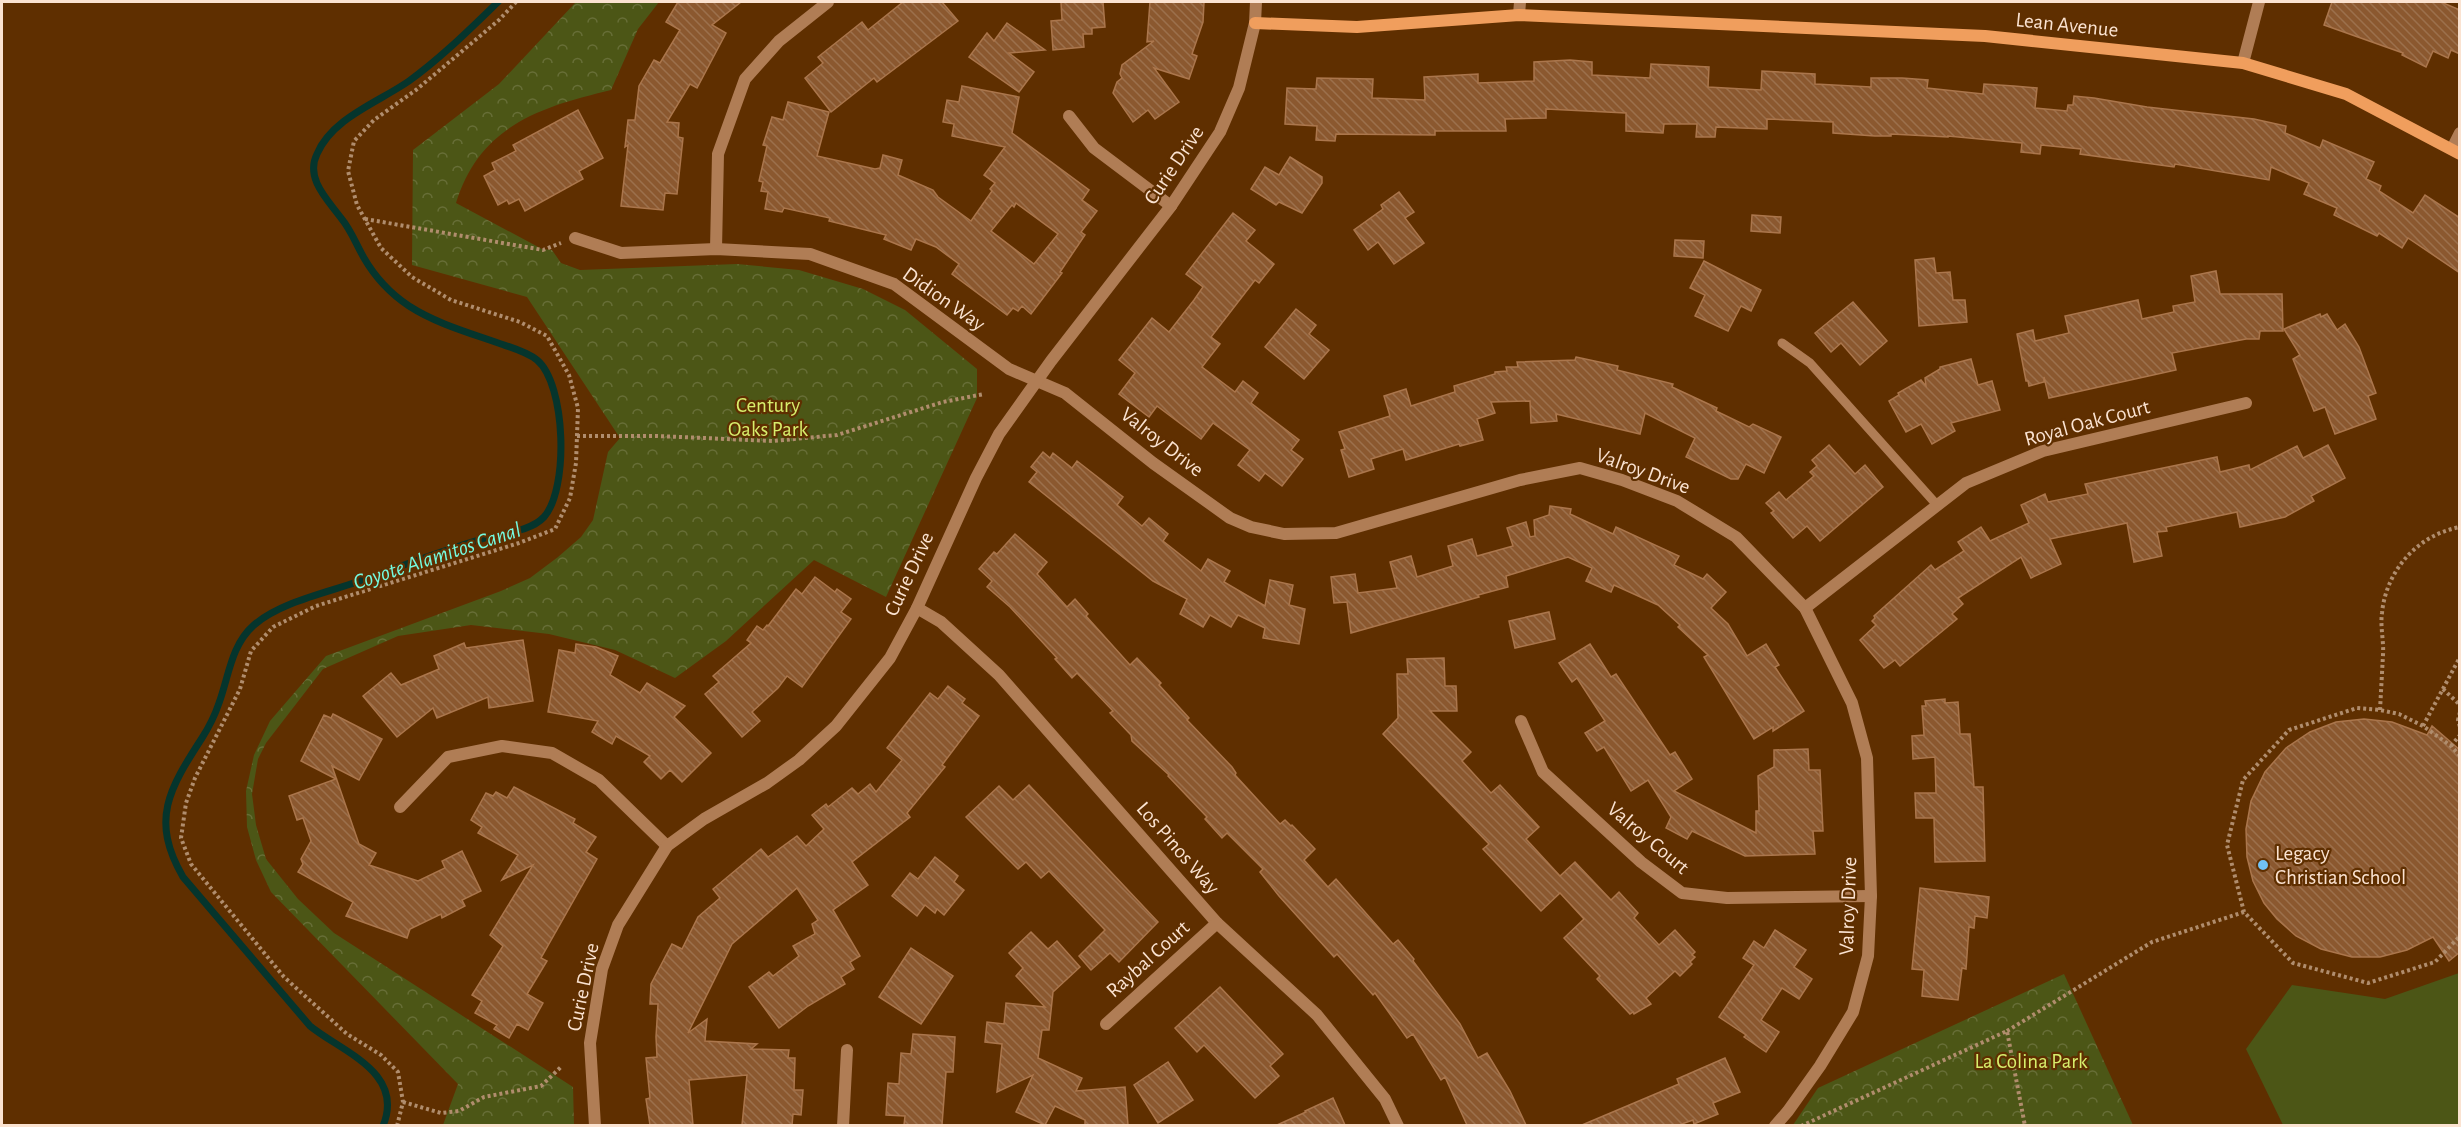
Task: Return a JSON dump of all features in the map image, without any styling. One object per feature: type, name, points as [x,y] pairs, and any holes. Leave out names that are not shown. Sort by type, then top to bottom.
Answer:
[{"type":"street","points":[[716,249],[718,154],[745,79],[779,41],[828,2]]},
{"type":"street","name":"Curie Drive","points":[[595,1125],[590,1043],[602,969],[618,925],[667,846],[704,819],[767,783],[799,760],[836,726],[890,658],[917,608],[980,469],[999,434],[1171,206],[1220,132],[1239,88],[1255,23],[1256,2]]},
{"type":"street","points":[[1519,15],[1520,2]]},
{"type":"street","points":[[2243,63],[2259,2]]},
{"type":"street","name":"Lean Avenue","points":[[1255,23],[1357,27],[1519,15],[1985,36],[2243,63],[2346,94],[2456,151]]},
{"type":"street","points":[[1068,116],[1094,148],[1171,206]]},
{"type":"street","points":[[2456,151],[2460,133]]},
{"type":"street","name":"Didion Way","points":[[575,238],[621,253],[716,249],[810,254],[894,284],[1009,369],[1037,381]]},
{"type":"street","name":"Valroy Drive","points":[[1037,381],[1065,393],[1153,463],[1230,518],[1251,527],[1284,534],[1336,533],[1520,480],[1580,468],[1622,480],[1677,501],[1736,537],[1804,608],[1852,703],[1867,758],[1871,896],[1868,956],[1853,1012],[1820,1066],[1788,1111],[1774,1125]]},
{"type":"street","name":"Royal Oak Court","points":[[1804,608],[1966,483],[2043,451],[2246,403]]},
{"type":"street","name":"Los Pinos Way","points":[[917,608],[941,622],[999,675],[1217,923],[1317,1015],[1385,1099],[1398,1125]]},
{"type":"street","name":"Valroy Court","points":[[1521,721],[1543,771],[1641,862],[1682,893],[1727,897],[1871,896]]},
{"type":"street","points":[[400,807],[448,757],[502,746],[552,753],[599,780],[667,846]]},
{"type":"street","name":"Raybal Court","points":[[1106,1024],[1217,923]]},
{"type":"street","points":[[843,1125],[847,1050]]},
{"type":"lane","points":[[1782,343],[1810,363],[1937,505]]},
{"type":"path","points":[[397,1125],[403,1102],[398,1072],[381,1055],[347,1034],[284,977],[191,864],[181,838],[186,803],[195,778],[240,689],[251,651],[273,627],[316,606],[519,543],[555,529],[570,498],[576,463],[578,408],[569,375],[547,336],[520,322],[451,300],[412,277],[381,248],[357,205],[348,171],[354,141],[374,120],[416,90],[499,20],[516,2]]},
{"type":"path","points":[[365,219],[543,250],[575,238]]},
{"type":"path","points":[[577,436],[657,436],[773,441],[837,435],[943,402],[984,394]]},
{"type":"path","points":[[2380,710],[2382,615],[2388,585],[2403,560],[2414,549],[2441,533],[2460,527]]},
{"type":"path","points":[[2423,726],[2460,657]]},
{"type":"path","points":[[2443,689],[2460,705]]},
{"type":"path","points":[[2460,756],[2451,746],[2423,726],[2399,714],[2380,710],[2357,708],[2289,730],[2243,780],[2227,844],[2244,912],[2293,963],[2368,983],[2435,962],[2460,936]]},
{"type":"path","points":[[2460,712],[2458,720],[2460,727]]},
{"type":"path","points":[[2451,746],[2460,735]]},
{"type":"path","points":[[1801,1125],[2007,1031],[2152,942],[2244,912]]},
{"type":"path","points":[[2007,1031],[2025,1125]]},
{"type":"path","points":[[403,1102],[441,1113],[459,1111],[484,1097],[541,1086],[562,1066]]},
{"type":"green space","name":"Century Oaks Park","points":[[576,2],[659,2],[638,29],[611,90],[538,113],[497,137],[467,176],[456,203],[542,249],[552,250],[561,263],[580,270],[737,264],[799,270],[863,289],[905,310],[977,369],[977,398],[886,597],[814,560],[726,641],[675,678],[615,650],[549,634],[471,625],[398,636],[323,669],[266,743],[258,759],[252,794],[256,825],[266,859],[298,899],[334,933],[573,1087],[574,1125],[443,1125],[458,1084],[271,892],[256,860],[247,827],[246,791],[254,755],[270,721],[326,656],[530,578],[581,537],[593,520],[608,452],[620,438],[527,297],[412,265],[413,150],[499,84]]},
{"type":"green space","points":[[2459,973],[2459,1125],[2283,1125],[2246,1049],[2292,985],[2385,999]]},
{"type":"green space","name":"La Colina Park","points":[[2064,974],[2133,1125],[1793,1125],[1818,1088]]},
{"type":"building","points":[[678,2],[741,2],[712,25],[726,33],[697,88],[690,84],[667,122],[679,123],[678,137],[683,138],[677,194],[665,193],[663,210],[621,206],[628,145],[625,147],[628,120],[635,120],[639,86],[654,60],[660,63],[680,30],[666,22]]},
{"type":"building","points":[[903,2],[942,2],[958,21],[877,82],[874,78],[831,112],[805,78],[823,63],[818,57],[862,22],[868,30]]},
{"type":"building","points":[[1061,2],[1103,2],[1105,27],[1092,28],[1092,34],[1083,34],[1084,47],[1053,50],[1051,21],[1062,20]]},
{"type":"building","points":[[1150,2],[1204,2],[1203,22],[1192,54],[1197,56],[1189,79],[1154,68],[1179,102],[1155,119],[1148,110],[1133,122],[1113,93],[1117,82],[1122,78],[1120,74],[1122,65],[1154,41],[1147,42]]},
{"type":"building","points":[[2332,2],[2441,2],[2460,10],[2460,54],[2451,50],[2448,58],[2433,51],[2426,67],[2402,55],[2403,53],[2324,25]]},
{"type":"building","points":[[1007,23],[1045,50],[1009,53],[1034,72],[1019,92],[969,57],[987,33],[994,41]]},
{"type":"building","points":[[1570,60],[1592,62],[1592,75],[1650,78],[1651,64],[1709,67],[1708,87],[1761,90],[1762,71],[1815,74],[1815,84],[1871,87],[1871,78],[1902,78],[1928,80],[1927,88],[1983,94],[1984,84],[2037,88],[2035,108],[2067,111],[2068,105],[2073,105],[2074,96],[2254,119],[2286,126],[2285,133],[2320,148],[2323,140],[2374,162],[2366,179],[2381,186],[2379,191],[2413,213],[2425,195],[2460,218],[2460,273],[2408,238],[2402,248],[2379,233],[2377,236],[2334,215],[2337,208],[2304,194],[2309,183],[2271,167],[2269,180],[2175,164],[2174,167],[2080,154],[2081,149],[2041,145],[2040,154],[2021,152],[2022,143],[1948,136],[1891,134],[1891,136],[1875,136],[1833,133],[1833,122],[1767,119],[1767,129],[1716,127],[1715,137],[1696,137],[1697,124],[1664,124],[1663,133],[1626,131],[1626,113],[1546,109],[1546,118],[1505,119],[1506,131],[1435,131],[1435,135],[1336,134],[1335,141],[1316,140],[1317,126],[1285,124],[1287,88],[1316,89],[1317,78],[1373,79],[1372,98],[1425,100],[1424,77],[1478,74],[1478,83],[1534,81],[1534,62]]},
{"type":"building","points":[[962,86],[1019,97],[1012,133],[1089,190],[1082,200],[1097,211],[1081,232],[1085,235],[1060,272],[1062,273],[1031,314],[1022,306],[1018,311],[1013,308],[1007,315],[952,274],[959,264],[936,247],[916,239],[911,250],[884,239],[886,235],[829,221],[830,218],[784,208],[782,212],[765,209],[768,192],[761,191],[763,182],[759,181],[767,146],[763,145],[772,117],[783,120],[788,102],[829,112],[817,156],[875,169],[880,168],[883,155],[902,160],[898,175],[933,190],[938,197],[971,221],[995,183],[984,175],[1005,147],[952,136],[954,124],[943,122],[947,100],[959,102]],"holes":[[[1016,203],[1058,234],[1034,264],[991,231]]]},
{"type":"building","points":[[578,110],[603,158],[579,171],[583,179],[525,211],[519,199],[509,204],[507,200],[498,205],[484,176],[495,170],[492,163],[516,151],[513,145]]},
{"type":"building","points":[[1290,157],[1322,177],[1322,183],[1302,213],[1279,202],[1276,205],[1251,189],[1265,167],[1279,175]]},
{"type":"building","points":[[1399,192],[1414,212],[1405,218],[1424,243],[1394,264],[1378,242],[1368,250],[1354,230],[1383,209],[1381,205]]},
{"type":"building","points":[[1233,213],[1255,230],[1246,241],[1274,264],[1259,283],[1255,280],[1211,337],[1220,344],[1202,367],[1235,392],[1243,381],[1258,393],[1251,403],[1299,440],[1291,450],[1303,459],[1282,486],[1265,473],[1259,481],[1238,465],[1250,450],[1213,423],[1201,439],[1157,406],[1149,417],[1119,394],[1135,373],[1119,360],[1152,318],[1169,332],[1194,300],[1203,287],[1186,274]]},
{"type":"building","points":[[1752,215],[1781,217],[1780,233],[1751,231]]},
{"type":"building","points":[[1675,240],[1704,241],[1703,258],[1674,256]]},
{"type":"building","points":[[1934,258],[1936,273],[1950,272],[1953,300],[1965,300],[1967,322],[1919,326],[1915,260]]},
{"type":"building","points":[[1704,261],[1761,290],[1751,311],[1741,306],[1728,331],[1695,316],[1705,295],[1690,288]]},
{"type":"building","points":[[2216,271],[2220,294],[2282,294],[2283,331],[2260,331],[2259,339],[2246,339],[2172,353],[2176,370],[2049,398],[2044,377],[2044,382],[2029,386],[2026,381],[2017,334],[2033,330],[2035,341],[2069,333],[2065,316],[2138,300],[2142,319],[2174,312],[2173,306],[2195,302],[2191,276]]},
{"type":"building","points":[[1853,302],[1887,341],[1860,365],[1841,343],[1831,352],[1815,333]]},
{"type":"building","points":[[1296,309],[1316,325],[1309,334],[1329,350],[1304,379],[1265,347]]},
{"type":"building","points":[[2320,314],[2321,317],[2327,314],[2337,330],[2345,324],[2359,347],[2376,393],[2368,396],[2376,419],[2335,434],[2325,407],[2314,411],[2293,359],[2300,355],[2284,329]]},
{"type":"building","points":[[1576,357],[1618,366],[1617,370],[1673,384],[1672,387],[1717,408],[1716,411],[1749,427],[1753,424],[1781,437],[1764,473],[1746,464],[1738,479],[1731,479],[1686,457],[1695,438],[1645,413],[1640,434],[1556,414],[1557,421],[1531,423],[1530,401],[1491,402],[1495,413],[1477,419],[1483,440],[1460,446],[1459,444],[1406,460],[1403,449],[1371,459],[1374,469],[1349,477],[1341,450],[1345,449],[1339,432],[1390,416],[1384,396],[1406,389],[1411,406],[1455,392],[1454,386],[1495,374],[1495,372],[1507,371],[1506,367],[1518,367],[1517,362],[1575,360]]},
{"type":"building","points":[[1971,359],[1978,385],[1992,381],[2000,410],[1951,423],[1955,431],[1932,444],[1921,424],[1906,432],[1889,401],[1921,380],[1926,386],[1925,378],[1940,367]]},
{"type":"building","points":[[1829,445],[1855,474],[1865,465],[1883,487],[1820,541],[1807,526],[1793,538],[1771,513],[1774,511],[1766,503],[1779,492],[1786,500],[1814,476],[1810,472],[1817,466],[1812,460]]},
{"type":"building","points":[[2328,445],[2345,478],[2311,496],[2314,501],[2285,517],[2240,527],[2237,512],[2166,527],[2167,531],[2157,532],[2162,556],[2134,562],[2127,523],[2050,539],[2061,564],[2031,578],[2021,557],[1958,598],[1963,604],[1952,614],[1957,619],[1900,666],[1895,660],[1884,668],[1860,640],[1876,625],[1872,621],[1874,616],[1931,565],[1935,570],[1964,551],[1958,542],[1981,527],[1990,541],[2029,523],[2021,505],[2045,494],[2048,502],[2088,494],[2085,484],[2217,457],[2220,472],[2249,465],[2250,470],[2297,446],[2303,458]]},
{"type":"building","points":[[1043,452],[1050,458],[1053,453],[1072,468],[1077,461],[1123,497],[1117,505],[1142,526],[1149,518],[1168,534],[1163,541],[1201,571],[1208,559],[1230,571],[1224,582],[1265,606],[1270,580],[1293,585],[1289,605],[1305,609],[1299,644],[1263,638],[1265,628],[1238,615],[1231,627],[1210,615],[1203,627],[1180,614],[1187,599],[1153,581],[1029,482],[1037,472],[1031,467]]},
{"type":"building","points":[[1550,506],[1571,509],[1570,514],[1613,534],[1616,527],[1679,556],[1674,565],[1703,579],[1707,574],[1726,592],[1711,608],[1728,624],[1747,656],[1766,644],[1779,665],[1775,667],[1804,711],[1773,731],[1773,727],[1754,739],[1704,657],[1708,655],[1678,627],[1680,625],[1658,605],[1614,585],[1611,592],[1586,581],[1592,568],[1568,557],[1506,576],[1508,587],[1351,633],[1347,602],[1334,603],[1331,577],[1355,574],[1358,593],[1397,588],[1390,562],[1411,556],[1417,577],[1453,566],[1448,546],[1472,539],[1477,556],[1513,546],[1507,528],[1526,522],[1530,537],[1535,536],[1534,520],[1549,515]]},
{"type":"building","points":[[1015,534],[1047,562],[1037,574],[1067,607],[1075,599],[1088,614],[1086,616],[1130,665],[1137,658],[1161,683],[1159,685],[1189,718],[1187,720],[1232,767],[1235,775],[1280,824],[1285,820],[1292,825],[1315,849],[1304,860],[1328,887],[1336,879],[1393,944],[1398,940],[1460,1024],[1478,1058],[1487,1053],[1510,1091],[1526,1125],[1467,1125],[1445,1077],[1441,1080],[1413,1034],[1407,1038],[1375,993],[1373,995],[1337,954],[1334,957],[1279,896],[1260,872],[1263,869],[1227,833],[1222,838],[1205,819],[1207,817],[1169,775],[1132,741],[1131,735],[1110,713],[1113,711],[1077,673],[1072,678],[1055,659],[1057,658],[1010,607],[987,587],[992,581],[979,569]]},
{"type":"building","points":[[815,577],[835,592],[837,589],[851,599],[841,612],[851,619],[802,687],[787,676],[778,688],[752,712],[760,721],[742,737],[705,694],[719,682],[713,676],[751,643],[747,640],[757,626],[763,630],[768,626],[796,589],[802,594]]},
{"type":"building","points":[[1549,612],[1555,639],[1515,648],[1509,621]]},
{"type":"building","points":[[523,640],[533,701],[489,708],[488,697],[437,718],[433,708],[397,737],[363,696],[391,673],[401,685],[439,669],[434,656],[464,643],[466,648]]},
{"type":"building","points":[[576,644],[596,647],[618,656],[610,675],[640,693],[647,683],[685,706],[674,717],[711,753],[682,782],[670,770],[661,779],[644,762],[650,756],[616,736],[612,744],[592,732],[598,721],[548,712],[559,650],[575,653]]},
{"type":"building","points":[[1590,644],[1611,677],[1616,674],[1670,755],[1675,752],[1692,779],[1674,791],[1756,833],[1756,811],[1759,811],[1758,776],[1774,767],[1774,750],[1808,749],[1809,770],[1820,770],[1823,831],[1813,831],[1815,854],[1745,856],[1692,831],[1687,839],[1666,828],[1671,817],[1648,780],[1631,791],[1604,747],[1597,751],[1585,733],[1605,721],[1577,678],[1572,682],[1559,663]]},
{"type":"building","points":[[1444,658],[1445,686],[1456,686],[1457,711],[1430,711],[1471,752],[1462,761],[1491,793],[1500,785],[1539,827],[1526,839],[1560,876],[1575,862],[1611,900],[1619,892],[1638,913],[1634,918],[1659,945],[1675,930],[1695,952],[1692,955],[1695,957],[1690,962],[1692,964],[1680,976],[1675,971],[1646,998],[1651,1004],[1634,1014],[1633,1012],[1630,1014],[1597,979],[1600,976],[1564,938],[1584,919],[1560,893],[1541,911],[1483,849],[1489,844],[1383,734],[1398,718],[1397,674],[1408,674],[1407,659]]},
{"type":"building","points":[[948,686],[965,699],[962,703],[979,716],[942,765],[945,767],[907,813],[910,817],[852,862],[868,885],[833,910],[860,956],[850,962],[854,969],[841,977],[845,984],[808,1006],[779,1028],[749,987],[769,972],[773,976],[799,956],[793,946],[815,934],[812,924],[818,920],[797,888],[732,944],[688,1033],[707,1019],[705,1041],[757,1044],[751,1049],[789,1050],[788,1058],[795,1058],[794,1090],[803,1090],[801,1115],[793,1114],[792,1125],[742,1125],[747,1075],[689,1080],[693,1125],[650,1125],[646,1099],[650,1098],[646,1058],[657,1057],[658,1004],[650,1004],[651,984],[672,944],[682,949],[698,917],[720,898],[713,889],[761,849],[768,857],[797,836],[806,846],[824,829],[812,815],[826,804],[828,807],[852,788],[858,794],[870,784],[876,792],[902,760],[887,748],[930,693],[938,699]]},
{"type":"building","points":[[1945,699],[1945,703],[1958,702],[1960,734],[1970,734],[1974,787],[1983,787],[1985,861],[1935,862],[1934,818],[1916,818],[1915,793],[1936,793],[1935,757],[1913,759],[1912,736],[1924,735],[1922,706],[1926,706],[1925,701]]},
{"type":"building","points":[[333,714],[382,739],[359,780],[332,766],[359,844],[376,853],[369,865],[418,881],[445,868],[442,861],[462,851],[481,891],[462,900],[465,906],[442,918],[441,914],[410,929],[407,938],[346,916],[353,902],[298,872],[303,864],[301,859],[311,841],[303,818],[297,820],[289,796],[336,779],[301,761],[324,715],[331,718]]},
{"type":"building","points":[[2364,719],[2392,722],[2427,735],[2432,726],[2460,750],[2460,952],[2449,961],[2433,937],[2407,950],[2380,957],[2352,957],[2321,949],[2296,936],[2277,919],[2264,903],[2253,881],[2247,857],[2246,829],[2251,801],[2265,772],[2286,748],[2310,732],[2336,722]]},
{"type":"building","points":[[1029,785],[1158,922],[1119,962],[1110,953],[1091,970],[1079,956],[1105,930],[1049,871],[1041,878],[1026,862],[1018,869],[966,817],[999,786],[1013,800]]},
{"type":"building","points":[[514,787],[575,819],[573,823],[596,837],[586,852],[597,859],[541,958],[547,961],[527,994],[543,1003],[528,1030],[517,1024],[509,1038],[494,1029],[497,1025],[475,1013],[482,1001],[472,995],[503,946],[490,935],[533,865],[502,880],[518,855],[478,833],[482,827],[471,820],[486,793],[493,796],[496,792],[507,798]]},
{"type":"building","points":[[935,857],[958,876],[954,882],[964,890],[944,915],[937,909],[935,913],[925,905],[917,916],[892,896],[910,873],[918,879]]},
{"type":"building","points":[[1920,888],[1989,897],[1987,918],[1975,916],[1974,928],[1969,927],[1966,969],[1962,968],[1958,1000],[1922,996],[1924,970],[1912,969]]},
{"type":"building","points":[[1775,930],[1806,950],[1794,967],[1812,979],[1799,999],[1782,988],[1761,1020],[1779,1032],[1766,1052],[1719,1017],[1754,965],[1743,958],[1754,941],[1764,948]]},
{"type":"building","points":[[1031,932],[1048,949],[1057,941],[1080,967],[1053,992],[1049,1030],[1042,1030],[1038,1058],[1082,1078],[1076,1091],[1125,1087],[1128,1125],[1085,1125],[1085,1120],[1055,1106],[1045,1125],[1016,1112],[1033,1075],[997,1092],[1002,1044],[985,1042],[987,1022],[1004,1024],[1006,1003],[1045,1007],[1016,976],[1023,968],[1009,953]]},
{"type":"building","points":[[911,948],[953,976],[921,1024],[879,997]]},
{"type":"building","points":[[1220,987],[1283,1054],[1270,1066],[1279,1076],[1255,1098],[1204,1045],[1197,1052],[1175,1028]]},
{"type":"building","points":[[913,1034],[955,1037],[953,1072],[946,1072],[942,1125],[904,1125],[905,1116],[886,1115],[888,1083],[899,1084],[901,1053],[911,1054]]},
{"type":"building","points":[[1725,1058],[1740,1092],[1713,1103],[1718,1114],[1694,1124],[1693,1120],[1679,1125],[1582,1125],[1679,1084],[1677,1079]]},
{"type":"building","points":[[1168,1062],[1193,1100],[1158,1123],[1134,1085]]},
{"type":"building","points":[[1333,1098],[1345,1125],[1277,1125],[1306,1112]]},
{"type":"waterway","name":"Coyote Alamitos Canal","points":[[383,1126],[387,1107],[385,1091],[378,1077],[353,1055],[310,1026],[183,877],[167,838],[166,821],[168,805],[180,773],[214,716],[235,651],[254,625],[264,617],[303,599],[482,539],[531,526],[544,517],[552,503],[558,484],[561,437],[559,413],[547,372],[537,360],[529,355],[442,323],[409,306],[396,296],[368,265],[348,227],[319,188],[314,171],[317,154],[333,130],[357,112],[421,72],[498,2]]},
{"type":"place","name":"Legacy Christian School","points":[[2263,865]]}]
